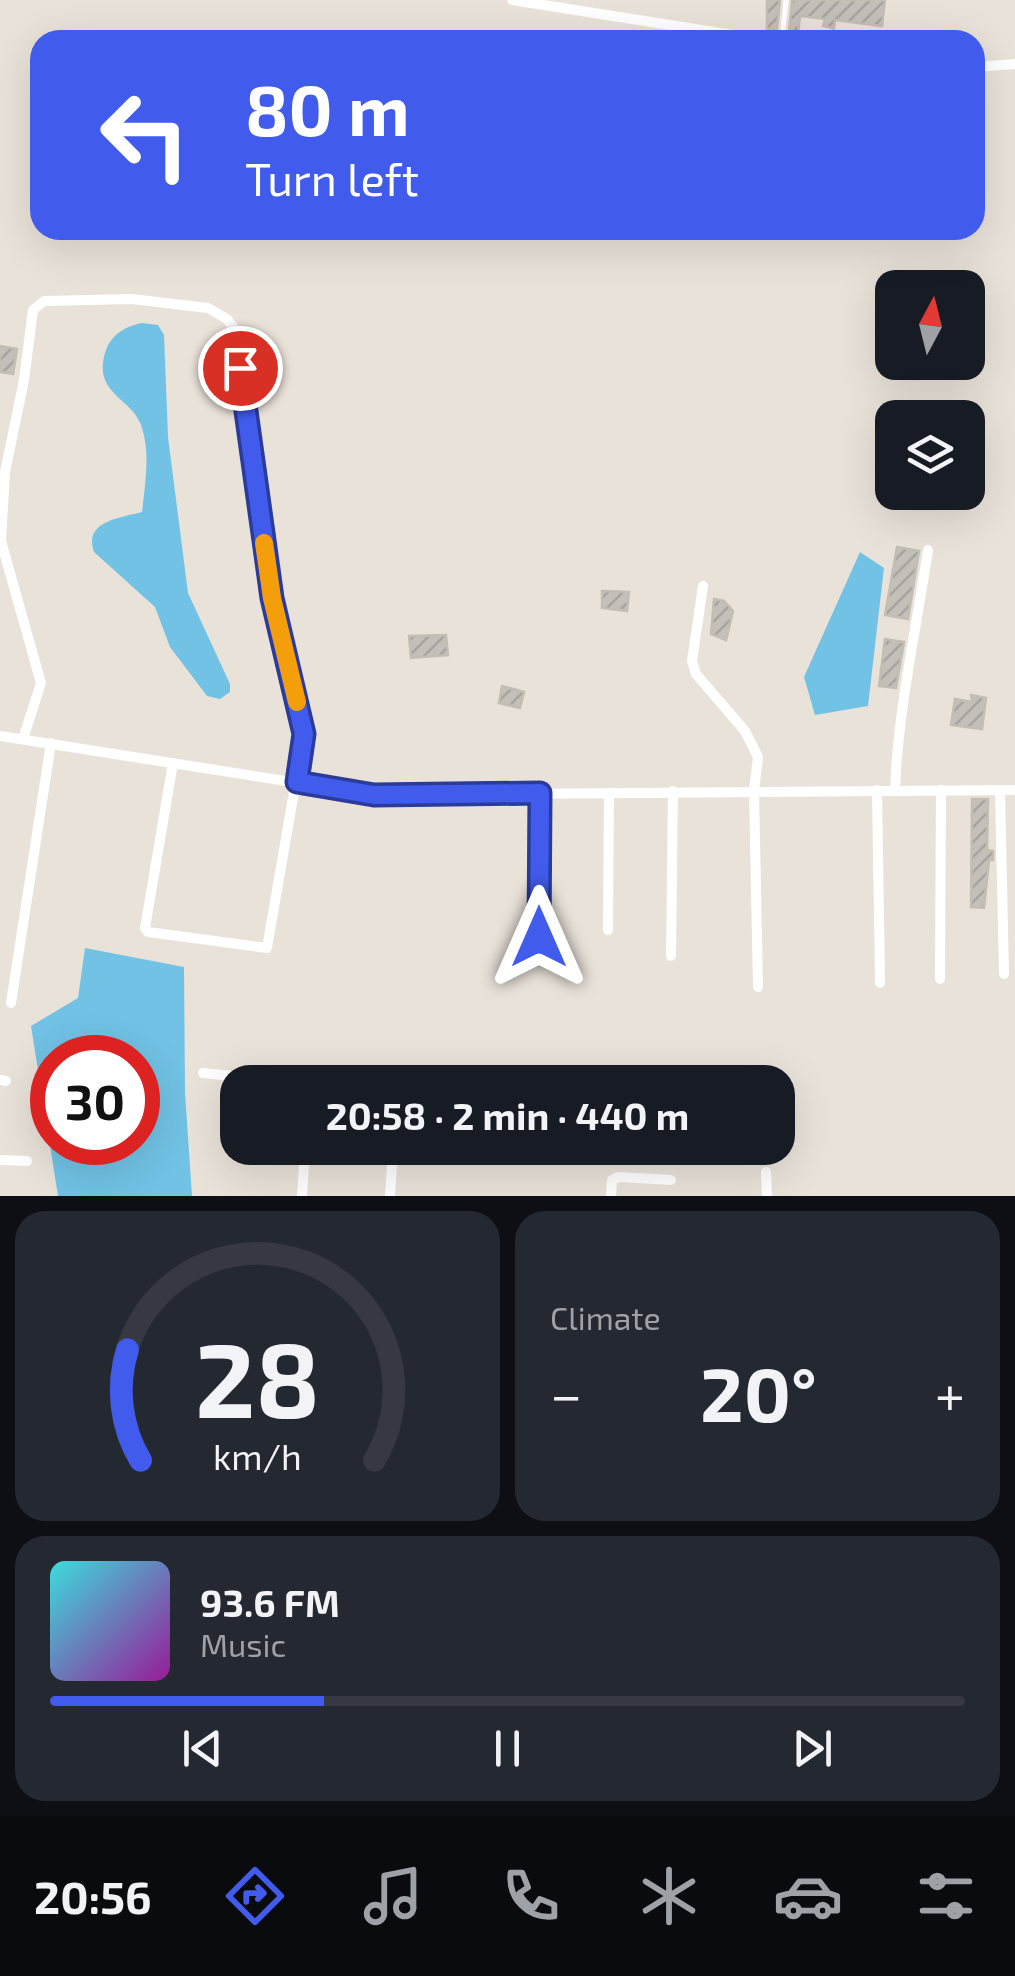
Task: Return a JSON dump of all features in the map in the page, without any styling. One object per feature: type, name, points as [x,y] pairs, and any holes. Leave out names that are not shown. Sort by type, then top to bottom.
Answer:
[{"type":"street","points":[[512,0],[702,30]]},
{"type":"street","points":[[985,66],[1015,64]]},
{"type":"street","points":[[23,739],[41,684],[1,541],[5,472],[22,394],[33,310],[44,300],[132,298],[208,308],[227,318],[235,330],[272,598],[304,734],[270,945],[262,950],[148,932],[145,928],[173,763]]},
{"type":"street","points":[[895,790],[897,740],[928,550]]},
{"type":"street","points":[[703,586],[692,662],[696,674],[753,742],[758,757],[754,791],[758,987]]},
{"type":"street","points":[[0,736],[374,795],[1015,790]]},
{"type":"street","points":[[11,1003],[51,744]]},
{"type":"street","points":[[877,790],[880,983]]},
{"type":"street","points":[[940,980],[941,790]]},
{"type":"street","points":[[1000,790],[1004,974]]},
{"type":"street","points":[[671,956],[673,791]]},
{"type":"street","points":[[539,937],[540,793]]},
{"type":"street","points":[[608,793],[608,930]]},
{"type":"street","points":[[203,1073],[220,1075]]},
{"type":"street","points":[[0,1160],[27,1161]]},
{"type":"street","points":[[302,1196],[304,1165]]},
{"type":"street","points":[[390,1196],[392,1165]]},
{"type":"street","points":[[766,1172],[767,1196]]},
{"type":"street","points":[[611,1196],[612,1180],[618,1177],[671,1180]]},
{"type":"lane","points":[[783,30],[786,0]]},
{"type":"water","points":[[142,323],[158,325],[164,335],[168,437],[188,593],[230,684],[230,692],[220,699],[207,696],[170,647],[155,607],[94,552],[92,542],[99,527],[142,512],[144,436],[136,416],[108,385],[103,364],[116,335]]},
{"type":"water","points":[[860,552],[884,568],[868,706],[815,715],[804,677]]},
{"type":"water","points":[[85,948],[184,967],[185,1093],[192,1196],[58,1196],[53,1165],[160,1165],[160,1035],[32,1035],[31,1026],[78,998]]},
{"type":"building","points":[[767,0],[780,0],[777,29],[767,29]]},
{"type":"building","points":[[792,0],[885,0],[882,26],[835,20],[834,29],[823,26],[825,19],[800,16],[799,30],[789,30]]},
{"type":"building","points":[[0,346],[17,349],[13,374],[0,372]]},
{"type":"building","points":[[897,547],[919,551],[908,619],[885,615]]},
{"type":"building","points":[[602,591],[629,592],[627,611],[602,608]]},
{"type":"building","points":[[714,599],[724,601],[733,611],[726,640],[711,634]]},
{"type":"building","points":[[446,635],[448,655],[411,658],[409,636]]},
{"type":"building","points":[[885,639],[904,642],[896,688],[879,686]]},
{"type":"building","points":[[502,686],[524,692],[520,708],[499,703]]},
{"type":"building","points":[[971,695],[986,698],[982,729],[951,725],[955,699],[972,702]]},
{"type":"building","points":[[972,799],[988,799],[987,850],[993,851],[993,860],[989,860],[984,908],[971,907]]},
{"type":"slow traffic","points":[[264,543],[272,598],[297,702]]},
{"type":"route","points":[[240,368],[272,598],[304,734],[297,782],[374,795],[540,793],[539,937]]}]
